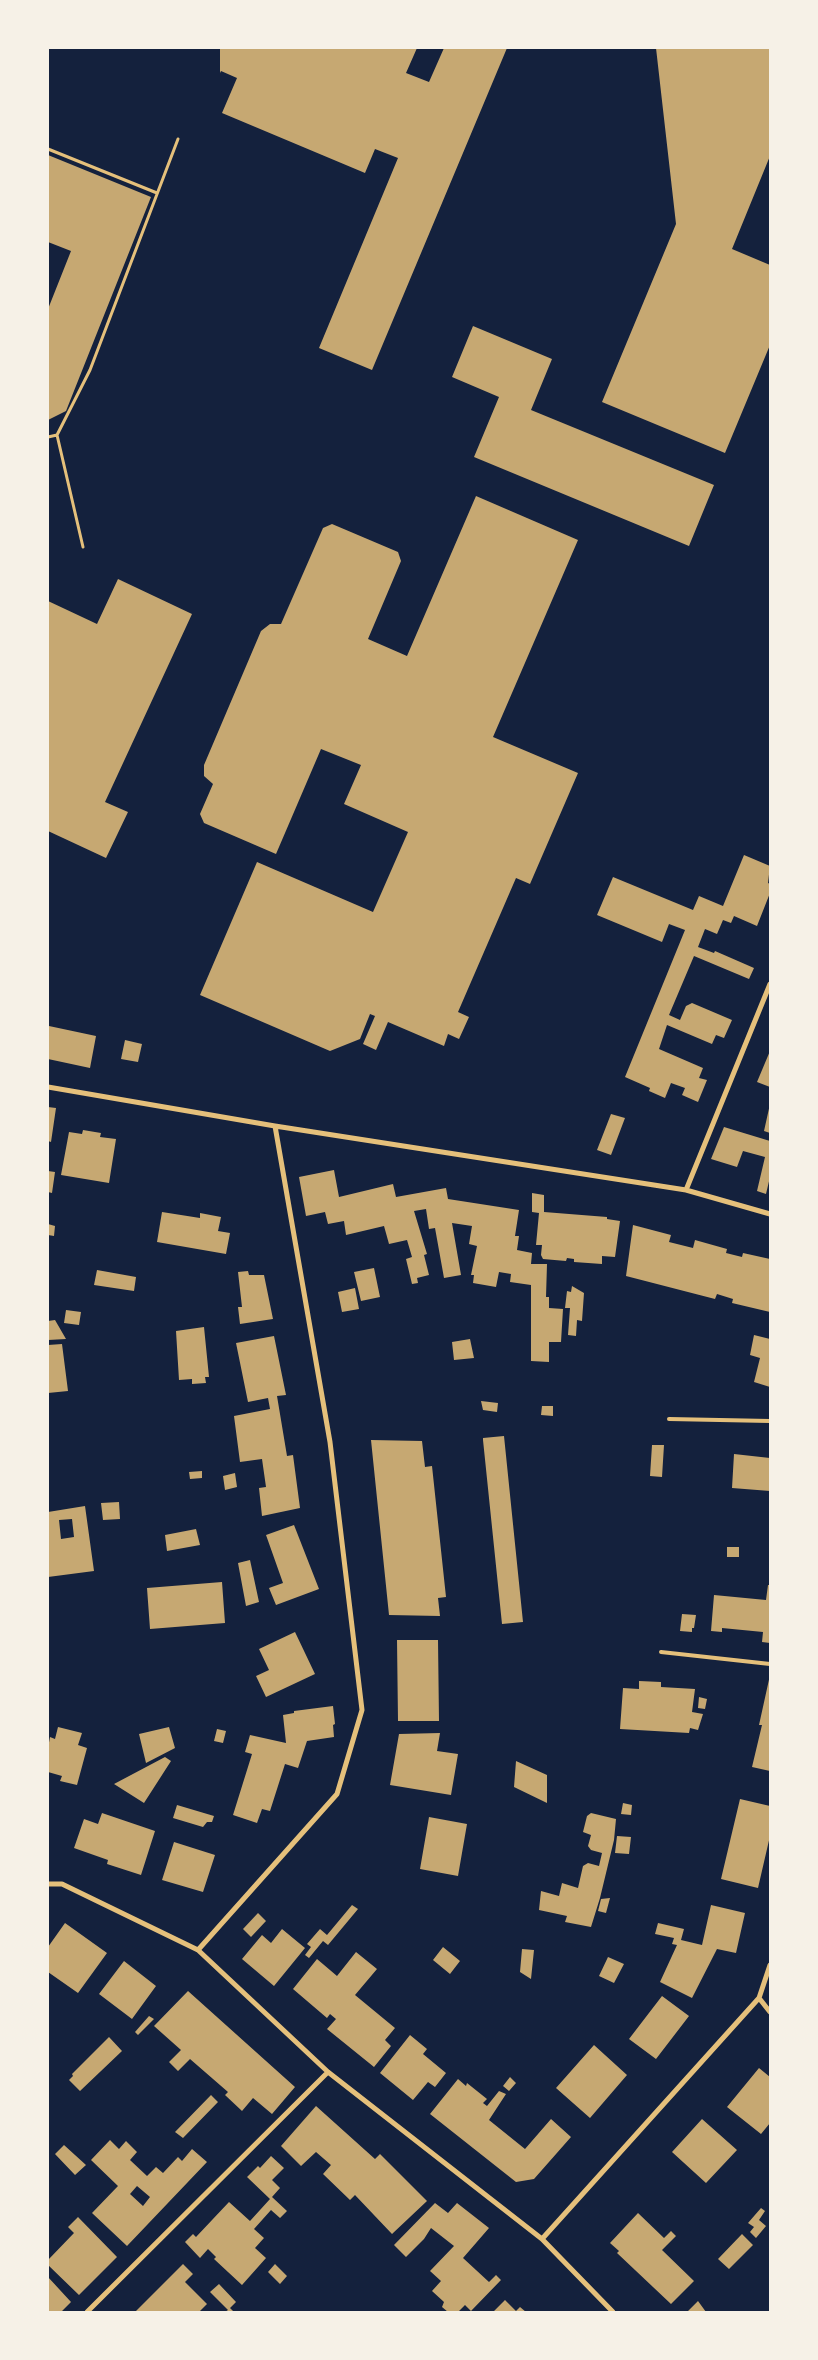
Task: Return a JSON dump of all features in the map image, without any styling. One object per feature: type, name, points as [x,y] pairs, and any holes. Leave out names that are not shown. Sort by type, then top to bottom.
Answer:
[{"type":"street","points":[[686,1190],[770,984]]},
{"type":"street","points":[[48,1087],[275,1126],[686,1190],[770,1214]]},
{"type":"street","points":[[198,1950],[337,1794],[362,1710],[330,1442],[275,1126]]},
{"type":"street","points":[[48,1884],[62,1884],[198,1950],[328,2072],[542,2240],[613,2312]]},
{"type":"street","points":[[542,2240],[759,1998],[770,1964]]},
{"type":"street","points":[[759,1998],[770,2012]]},
{"type":"street","points":[[87,2312],[328,2072]]},
{"type":"lane","points":[[669,1419],[770,1422]]},
{"type":"lane","points":[[662,1652],[770,1664]]},
{"type":"path","points":[[83,547],[57,435],[90,370],[178,139]]},
{"type":"path","points":[[48,148],[158,192]]},
{"type":"path","points":[[48,437],[57,435]]},
{"type":"building","points":[[220,48],[417,48],[406,73],[429,82],[444,48],[507,48],[372,370],[319,348],[398,158],[375,149],[365,173],[222,113],[237,78],[221,71],[220,73]]},
{"type":"building","points":[[656,48],[770,48],[770,156],[732,249],[770,265],[770,345],[725,453],[602,402],[676,224]]},
{"type":"building","points":[[48,155],[151,197],[66,411],[48,420],[48,309],[71,251],[48,242]]},
{"type":"building","points":[[473,326],[552,359],[531,410],[714,485],[689,546],[474,457],[499,397],[452,377]]},
{"type":"building","points":[[476,496],[578,540],[493,737],[578,773],[530,884],[516,878],[458,1012],[469,1017],[459,1039],[448,1034],[444,1046],[388,1022],[376,1050],[363,1044],[375,1016],[370,1014],[360,1039],[330,1051],[200,995],[257,862],[373,912],[408,832],[344,804],[361,765],[321,749],[276,854],[204,823],[200,814],[213,784],[204,776],[204,765],[261,631],[270,624],[281,624],[323,528],[332,524],[398,552],[401,561],[368,639],[407,656]]},
{"type":"building","points":[[118,579],[192,614],[105,802],[128,812],[106,858],[48,831],[48,601],[97,624]]},
{"type":"building","points":[[744,855],[770,866],[768,883],[770,884],[770,893],[757,926],[734,916],[731,923],[723,920],[717,934],[705,929],[698,947],[714,953],[715,951],[754,968],[749,979],[694,956],[669,1015],[680,1020],[686,1006],[692,1003],[732,1020],[724,1038],[716,1035],[712,1044],[667,1025],[659,1049],[703,1068],[699,1078],[707,1080],[698,1102],[682,1095],[685,1088],[671,1083],[665,1098],[649,1091],[650,1088],[625,1077],[685,930],[669,924],[662,942],[597,915],[613,877],[693,910],[699,896],[723,906]]},
{"type":"building","points":[[49,1026],[96,1036],[90,1068],[48,1059]]},
{"type":"building","points":[[125,1040],[142,1044],[138,1062],[121,1059]]},
{"type":"building","points":[[770,1051],[770,1087],[757,1082]]},
{"type":"building","points":[[770,1104],[770,1133],[764,1131]]},
{"type":"building","points":[[48,1107],[56,1108],[51,1142],[48,1141]]},
{"type":"building","points":[[611,1114],[625,1118],[611,1155],[597,1150]]},
{"type":"building","points":[[724,1127],[770,1141],[770,1177],[766,1194],[757,1191],[765,1157],[743,1151],[737,1167],[711,1159]]},
{"type":"building","points":[[83,1130],[101,1133],[100,1137],[116,1139],[109,1183],[61,1175],[69,1132],[82,1134]]},
{"type":"building","points":[[334,1170],[339,1197],[393,1184],[396,1197],[446,1188],[448,1199],[519,1210],[515,1236],[519,1236],[517,1250],[532,1253],[531,1264],[547,1264],[546,1297],[549,1297],[549,1308],[563,1309],[561,1342],[549,1342],[549,1362],[531,1361],[531,1285],[510,1282],[511,1274],[499,1272],[496,1287],[473,1283],[474,1275],[471,1275],[477,1246],[469,1244],[472,1226],[452,1223],[461,1275],[444,1278],[435,1228],[429,1229],[426,1209],[414,1211],[427,1254],[424,1255],[429,1275],[417,1278],[418,1283],[412,1284],[406,1259],[412,1257],[407,1240],[389,1244],[384,1226],[346,1235],[344,1221],[328,1224],[325,1212],[306,1216],[299,1177]]},
{"type":"building","points":[[48,1171],[55,1172],[52,1193],[48,1192]]},
{"type":"building","points":[[532,1193],[544,1195],[544,1212],[607,1217],[607,1219],[620,1221],[615,1257],[602,1256],[602,1264],[574,1262],[574,1259],[567,1258],[566,1261],[543,1259],[541,1255],[542,1245],[536,1245],[539,1213],[532,1212]]},
{"type":"building","points":[[162,1212],[200,1218],[200,1213],[221,1217],[218,1231],[230,1233],[226,1254],[157,1242]]},
{"type":"building","points":[[48,1224],[55,1226],[54,1236],[48,1235]]},
{"type":"building","points":[[633,1225],[671,1235],[669,1242],[693,1248],[695,1240],[727,1249],[726,1253],[742,1257],[743,1253],[770,1259],[770,1312],[732,1303],[733,1299],[717,1294],[715,1299],[626,1276]]},
{"type":"building","points":[[374,1268],[380,1297],[361,1301],[354,1272]]},
{"type":"building","points":[[97,1270],[136,1277],[134,1291],[94,1285]]},
{"type":"building","points":[[248,1271],[249,1275],[264,1275],[273,1319],[240,1324],[238,1307],[242,1307],[238,1272]]},
{"type":"building","points":[[572,1286],[584,1293],[582,1321],[577,1320],[576,1336],[568,1335],[570,1308],[565,1308],[567,1291],[571,1292]]},
{"type":"building","points":[[355,1288],[359,1309],[342,1312],[338,1292]]},
{"type":"building","points":[[66,1310],[81,1312],[79,1325],[64,1323]]},
{"type":"building","points":[[55,1320],[66,1339],[48,1340],[48,1321]]},
{"type":"building","points":[[204,1327],[209,1377],[205,1377],[206,1383],[192,1384],[192,1379],[179,1380],[176,1331]]},
{"type":"building","points":[[754,1335],[770,1339],[770,1387],[754,1382],[760,1358],[750,1355]]},
{"type":"building","points":[[274,1336],[286,1395],[277,1396],[287,1456],[293,1455],[300,1508],[262,1516],[259,1488],[266,1487],[262,1459],[240,1462],[234,1416],[270,1409],[268,1398],[248,1402],[236,1343]]},
{"type":"building","points":[[470,1339],[474,1358],[454,1360],[452,1342]]},
{"type":"building","points":[[62,1344],[68,1391],[48,1393],[48,1345]]},
{"type":"building","points":[[481,1401],[498,1403],[497,1412],[483,1410]]},
{"type":"building","points":[[542,1406],[553,1406],[553,1416],[541,1415]]},
{"type":"building","points":[[504,1436],[523,1622],[502,1624],[483,1438]]},
{"type":"building","points":[[371,1440],[422,1441],[425,1467],[432,1466],[446,1597],[438,1598],[440,1616],[389,1615]]},
{"type":"building","points":[[652,1445],[664,1445],[662,1477],[650,1476]]},
{"type":"building","points":[[734,1454],[770,1458],[770,1491],[732,1488]]},
{"type":"building","points":[[202,1471],[202,1478],[190,1479],[189,1472]]},
{"type":"building","points":[[235,1473],[237,1487],[225,1490],[223,1476]]},
{"type":"building","points":[[119,1502],[120,1519],[103,1520],[101,1503]]},
{"type":"building","points":[[85,1506],[94,1571],[48,1577],[48,1512]],"holes":[[[72,1519],[74,1537],[61,1539],[59,1520]]]},
{"type":"building","points":[[294,1525],[319,1589],[276,1605],[269,1588],[283,1583],[266,1535]]},
{"type":"building","points":[[196,1529],[200,1545],[167,1551],[165,1535]]},
{"type":"building","points":[[727,1547],[739,1547],[739,1557],[727,1557]]},
{"type":"building","points":[[250,1560],[259,1602],[246,1606],[238,1563]]},
{"type":"building","points":[[222,1582],[225,1623],[150,1629],[147,1588]]},
{"type":"building","points":[[768,1585],[770,1585],[770,1643],[762,1642],[763,1632],[722,1628],[722,1632],[711,1631],[714,1595],[766,1600]]},
{"type":"building","points":[[682,1614],[696,1615],[692,1632],[680,1631]]},
{"type":"building","points":[[295,1632],[315,1674],[266,1697],[256,1676],[269,1670],[259,1649]]},
{"type":"building","points":[[397,1640],[438,1640],[439,1721],[398,1721]]},
{"type":"building","points":[[770,1675],[770,1771],[752,1767],[762,1725],[759,1725]]},
{"type":"building","points":[[639,1681],[661,1682],[661,1687],[695,1689],[692,1712],[703,1714],[698,1730],[690,1728],[689,1733],[620,1729],[623,1688],[639,1689]]},
{"type":"building","points":[[699,1697],[707,1699],[705,1709],[698,1708]]},
{"type":"building","points":[[333,1706],[334,1737],[307,1741],[298,1768],[285,1764],[270,1811],[262,1809],[257,1823],[233,1815],[252,1754],[245,1752],[250,1735],[286,1743],[283,1715],[294,1713],[294,1711]]},
{"type":"building","points":[[58,1727],[82,1733],[78,1745],[87,1748],[77,1785],[60,1781],[62,1776],[48,1772],[50,1737],[55,1739]]},
{"type":"building","points":[[169,1727],[175,1748],[146,1763],[139,1734]]},
{"type":"building","points":[[217,1729],[226,1731],[223,1743],[214,1741]]},
{"type":"building","points":[[440,1733],[437,1751],[458,1754],[451,1795],[390,1785],[399,1734]]},
{"type":"building","points":[[165,1757],[171,1761],[144,1803],[114,1784]]},
{"type":"building","points":[[516,1761],[547,1775],[547,1803],[514,1787]]},
{"type":"building","points":[[740,1799],[770,1806],[770,1836],[758,1888],[721,1879]]},
{"type":"building","points":[[623,1803],[632,1805],[631,1815],[621,1814]]},
{"type":"building","points":[[177,1805],[214,1816],[212,1822],[207,1822],[203,1827],[173,1818]]},
{"type":"building","points":[[102,1813],[155,1831],[141,1875],[107,1864],[108,1860],[74,1848],[84,1819],[98,1824]]},
{"type":"building","points":[[591,1813],[616,1819],[614,1840],[591,1927],[565,1922],[567,1916],[539,1910],[541,1891],[559,1896],[562,1883],[578,1888],[583,1866],[588,1863],[599,1866],[602,1853],[591,1850],[588,1846],[591,1835],[583,1832],[587,1816]]},
{"type":"building","points":[[429,1817],[467,1824],[458,1876],[420,1869]]},
{"type":"building","points":[[617,1836],[631,1837],[629,1854],[615,1853]]},
{"type":"building","points":[[174,1842],[215,1855],[203,1892],[162,1880]]},
{"type":"building","points":[[610,1898],[606,1913],[598,1911],[601,1899]]},
{"type":"building","points":[[352,1905],[358,1909],[328,1945],[323,1941],[309,1958],[305,1955],[311,1947],[307,1944],[320,1929],[327,1935]]},
{"type":"building","points":[[711,1905],[745,1913],[736,1953],[717,1949],[692,1998],[660,1982],[677,1945],[672,1944],[674,1938],[655,1934],[658,1923],[684,1929],[681,1940],[702,1945]]},
{"type":"building","points":[[258,1913],[266,1921],[251,1937],[243,1929]]},
{"type":"building","points":[[65,1923],[107,1953],[78,1993],[48,1972],[48,1947]]},
{"type":"building","points":[[282,1929],[305,1948],[274,1986],[242,1959],[262,1935],[271,1943]]},
{"type":"building","points":[[443,1947],[460,1961],[450,1974],[433,1960]]},
{"type":"building","points":[[522,1949],[534,1950],[531,1979],[520,1972]]},
{"type":"building","points":[[356,1952],[377,1969],[355,1995],[395,2028],[385,2040],[391,2046],[374,2067],[327,2029],[336,2019],[330,2014],[327,2018],[293,1989],[317,1959],[337,1976]]},
{"type":"building","points":[[608,1957],[624,1964],[614,1983],[599,1976]]},
{"type":"building","points":[[124,1961],[156,1986],[132,2019],[99,1994]]},
{"type":"building","points":[[188,1991],[295,2087],[272,2114],[253,2098],[242,2111],[225,2095],[228,2092],[190,2059],[178,2071],[169,2062],[181,2050],[154,2026]]},
{"type":"building","points":[[662,1996],[689,2016],[656,2059],[629,2039]]},
{"type":"building","points":[[149,2016],[154,2019],[138,2035],[135,2032]]},
{"type":"building","points":[[410,2035],[427,2049],[423,2054],[446,2073],[435,2087],[428,2082],[413,2100],[380,2073]]},
{"type":"building","points":[[109,2037],[122,2051],[80,2091],[69,2080],[73,2076],[72,2074]]},
{"type":"building","points":[[594,2045],[627,2075],[590,2118],[556,2088]]},
{"type":"building","points":[[759,2068],[770,2077],[770,2123],[761,2134],[727,2107]]},
{"type":"building","points":[[510,2077],[516,2083],[509,2091],[503,2086]]},
{"type":"building","points":[[458,2079],[466,2086],[467,2083],[487,2099],[483,2103],[487,2106],[499,2091],[506,2094],[489,2120],[525,2149],[551,2119],[571,2137],[534,2179],[516,2182],[430,2114]]},
{"type":"building","points":[[211,2095],[218,2102],[183,2138],[175,2132]]},
{"type":"building","points":[[316,2106],[375,2159],[380,2154],[427,2201],[392,2234],[355,2195],[350,2200],[323,2174],[331,2165],[316,2152],[301,2166],[281,2146]]},
{"type":"building","points":[[702,2119],[737,2150],[706,2183],[672,2152]]},
{"type":"building","points":[[110,2140],[119,2149],[126,2141],[137,2152],[130,2160],[147,2176],[156,2167],[163,2173],[178,2157],[182,2161],[192,2149],[207,2162],[127,2246],[92,2213],[118,2186],[91,2160]],"holes":[[[137,2186],[150,2197],[143,2206],[130,2194]]]},
{"type":"building","points":[[64,2145],[86,2165],[75,2175],[55,2154]]},
{"type":"building","points":[[271,2156],[284,2168],[272,2180],[280,2188],[272,2197],[287,2211],[280,2218],[271,2210],[254,2229],[264,2238],[255,2248],[266,2258],[242,2285],[214,2259],[216,2257],[208,2249],[200,2258],[185,2242],[193,2234],[196,2237],[229,2202],[250,2221],[270,2199],[247,2177],[258,2166],[260,2168]]},
{"type":"building","points":[[435,2203],[448,2213],[457,2203],[489,2228],[463,2258],[489,2282],[496,2275],[501,2280],[471,2311],[465,2305],[458,2312],[448,2312],[442,2307],[444,2302],[432,2291],[441,2281],[430,2271],[454,2246],[431,2228],[424,2239],[406,2257],[394,2245]]},
{"type":"building","points":[[761,2208],[765,2211],[759,2220],[766,2226],[756,2238],[750,2232],[754,2227],[748,2223]]},
{"type":"building","points":[[638,2213],[664,2238],[671,2231],[676,2236],[662,2250],[694,2281],[671,2304],[617,2253],[619,2251],[610,2243]]},
{"type":"building","points":[[78,2217],[117,2257],[79,2295],[48,2265],[48,2260],[74,2233],[68,2227]]},
{"type":"building","points":[[742,2234],[753,2245],[729,2269],[718,2259]]},
{"type":"building","points":[[183,2264],[193,2274],[185,2282],[207,2304],[199,2312],[135,2312]]},
{"type":"building","points":[[275,2264],[287,2276],[280,2284],[268,2272]]},
{"type":"building","points":[[48,2277],[71,2302],[61,2312],[48,2312]]},
{"type":"building","points":[[219,2284],[236,2302],[230,2308],[234,2312],[225,2312],[228,2310],[210,2292]]},
{"type":"building","points":[[505,2300],[516,2311],[520,2307],[526,2312],[493,2312]]},
{"type":"building","points":[[698,2301],[706,2312],[687,2312]]}]
